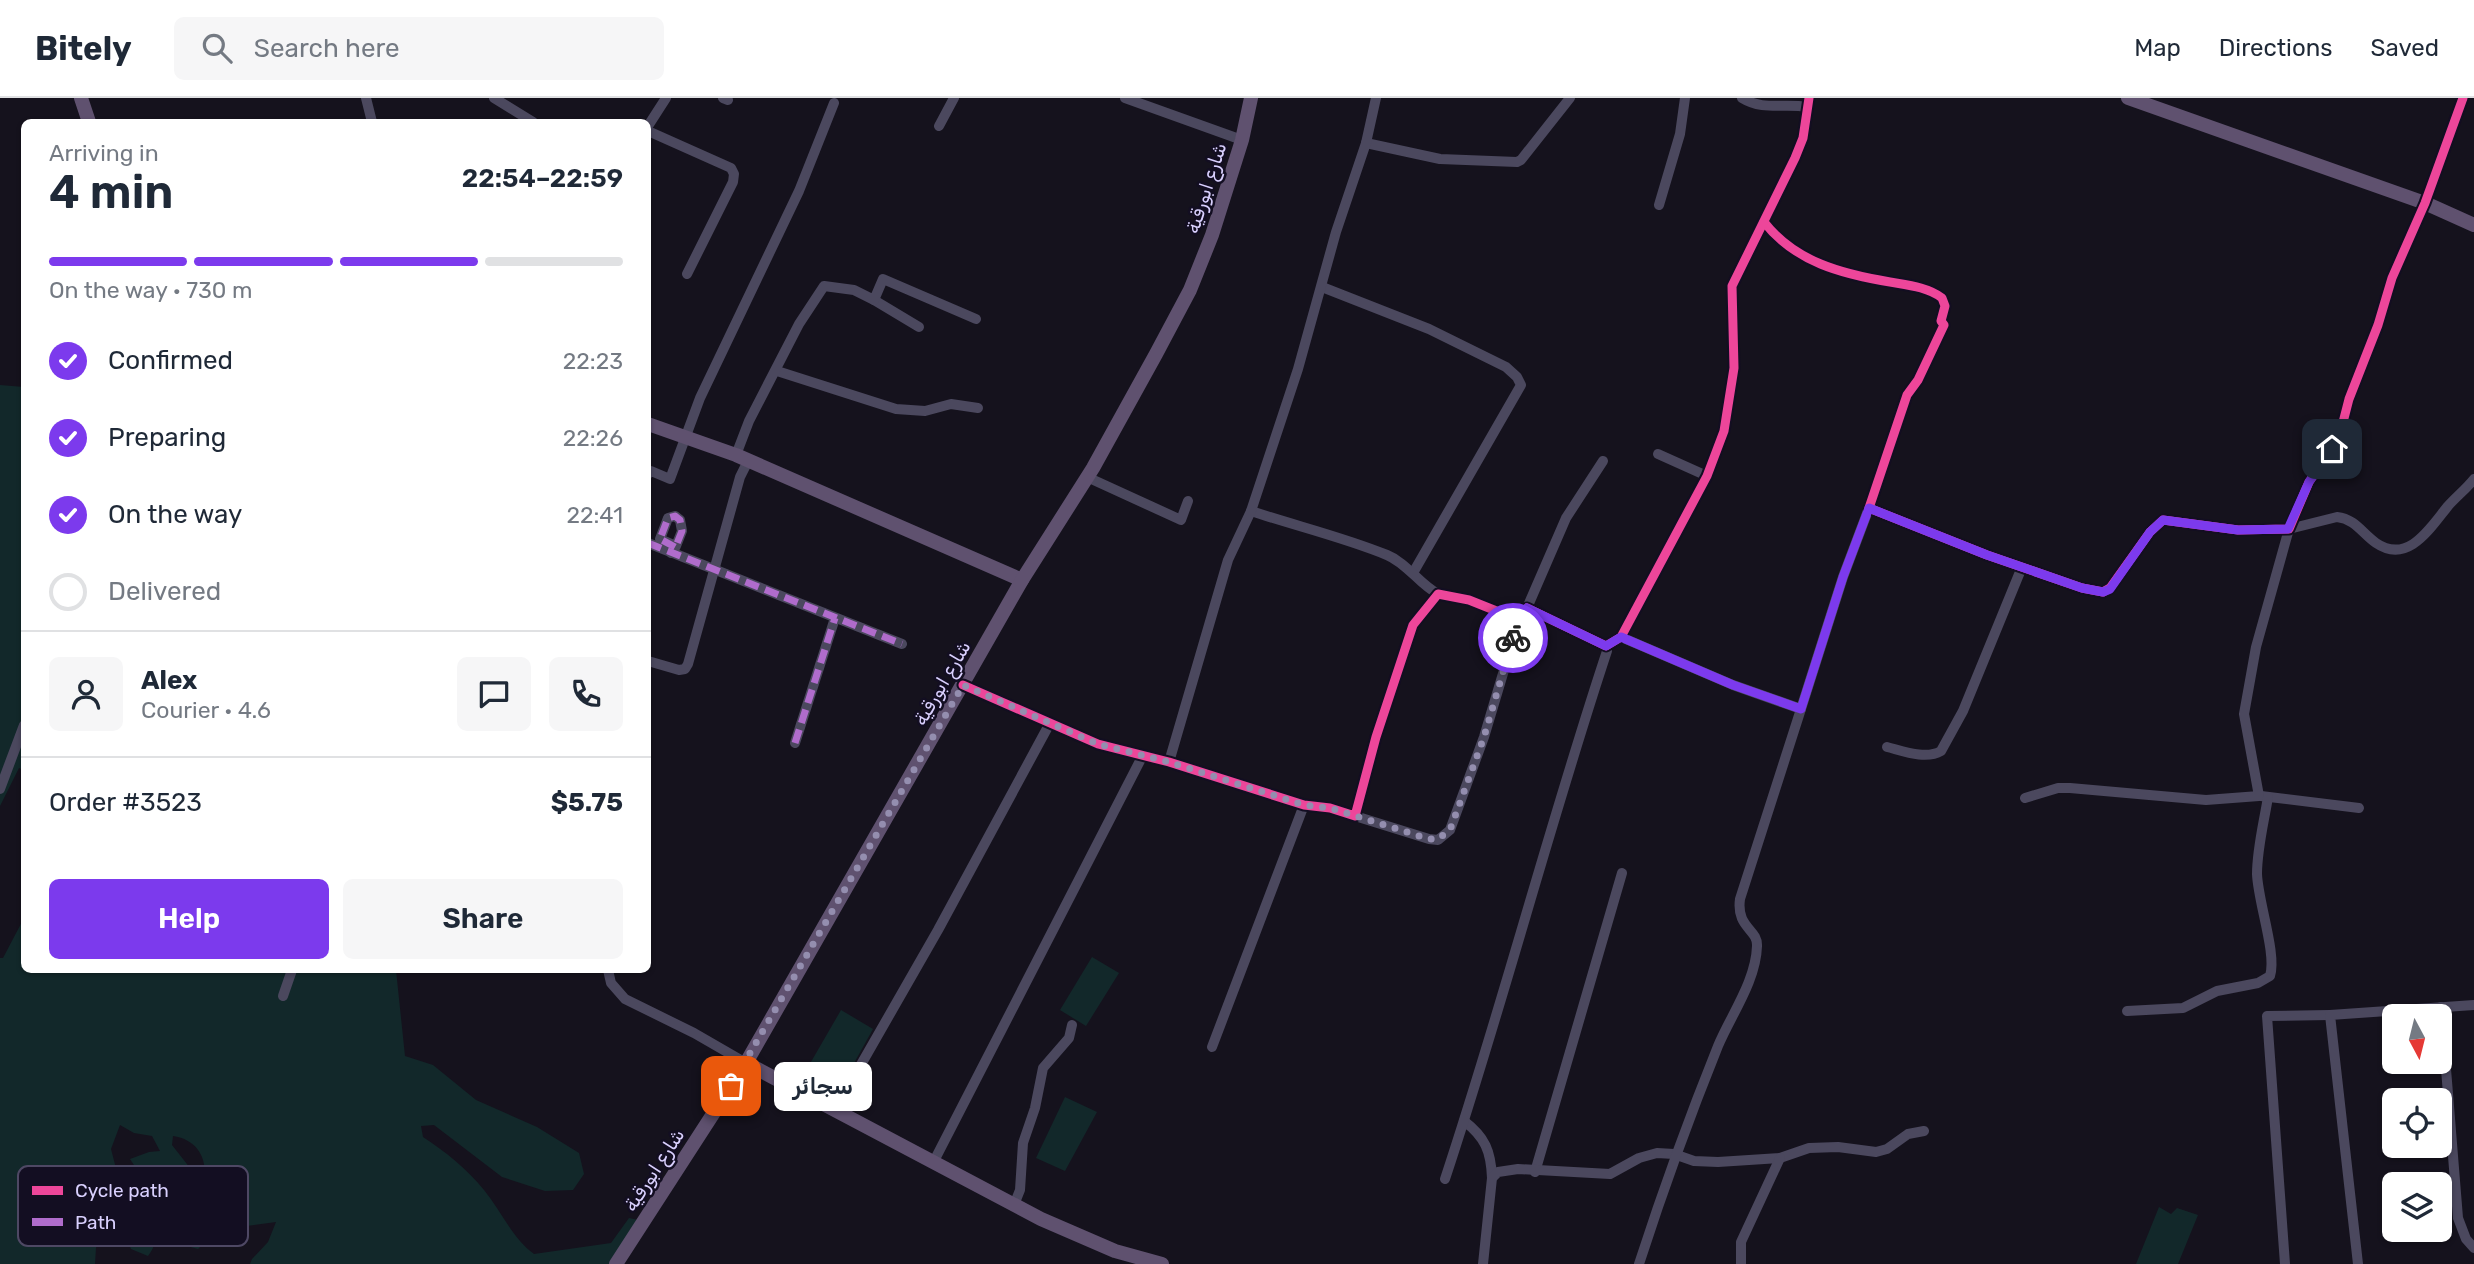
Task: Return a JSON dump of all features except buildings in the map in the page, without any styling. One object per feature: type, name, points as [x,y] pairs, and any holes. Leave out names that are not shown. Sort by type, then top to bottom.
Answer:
[{"type":"main road","points":[[81,98],[88,119]]},
{"type":"main road","name":"شارع ابورقية","points":[[616,1264],[746,1063],[1022,580],[1087,477],[1190,290],[1212,235],[1242,140],[1251,98]]},
{"type":"main road","points":[[2128,98],[2425,204],[2474,225]]},
{"type":"main road","points":[[651,425],[742,458],[1022,580]]},
{"type":"main road","points":[[746,1063],[1014,1205],[1102,1246],[1162,1264]]},
{"type":"street","points":[[366,98],[371,119]]},
{"type":"street","points":[[494,98],[528,119]]},
{"type":"street","points":[[651,124],[666,98]]},
{"type":"street","points":[[939,126],[954,98]]},
{"type":"street","points":[[1125,98],[1242,140]]},
{"type":"street","points":[[1169,762],[1228,560],[1251,511],[1298,369],[1336,232],[1366,143],[1376,98]]},
{"type":"street","points":[[1366,143],[1440,159],[1517,162],[1570,98]]},
{"type":"street","points":[[1659,205],[1680,134],[1685,98]]},
{"type":"street","points":[[1606,646],[1621,637],[1707,476],[1724,431],[1730,403],[1734,368],[1732,286],[1795,158],[1802,138],[1808,102],[1764,107],[1742,98]]},
{"type":"street","points":[[2127,1011],[2182,1008],[2217,991],[2258,983],[2270,976],[2274,965],[2257,873],[2263,797],[2245,714],[2256,647],[2288,529],[2309,482],[2332,449],[2341,430],[2348,399],[2378,325],[2392,278],[2425,204],[2463,98]]},
{"type":"street","points":[[651,471],[670,479],[705,385],[799,191],[834,103]]},
{"type":"street","points":[[651,130],[731,168],[734,174],[733,182],[687,274]]},
{"type":"street","points":[[1639,1264],[1674,1154],[1723,1036],[1749,982],[1758,945],[1755,937],[1742,923],[1738,911],[1740,899],[1843,577],[1907,395],[1918,380],[1944,325],[1941,321],[1945,306],[1942,298],[1925,289],[1818,264],[1786,246],[1764,222]]},
{"type":"street","points":[[874,300],[883,279],[976,318]]},
{"type":"street","points":[[651,662],[679,670],[688,664],[740,477],[749,421],[799,324],[824,286],[854,290],[919,327]]},
{"type":"street","points":[[1322,287],[1429,329],[1506,367],[1521,385],[1520,392],[1413,573]]},
{"type":"street","points":[[777,370],[896,409],[925,411],[951,404],[978,408]]},
{"type":"street","points":[[1658,454],[1707,476]]},
{"type":"street","points":[[963,685],[1098,744],[1169,762],[1304,805],[1330,808],[1429,839],[1438,839],[1450,830],[1484,737],[1519,620],[1527,608],[1566,518],[1603,461]]},
{"type":"street","points":[[1087,477],[1181,520],[1188,501]]},
{"type":"street","points":[[1869,508],[2022,567],[2103,592],[2110,589],[2150,532],[2163,520],[2238,530],[2288,529],[2337,517],[2345,518],[2354,522],[2384,548],[2395,551],[2407,548],[2421,538],[2474,479]]},
{"type":"street","points":[[1251,511],[1389,556],[1413,573],[1426,588],[1438,594],[1469,600],[1519,620]]},
{"type":"street","points":[[651,546],[674,550],[713,570],[902,644]]},
{"type":"street","points":[[1887,747],[1917,754],[1936,754],[1941,751],[1963,711],[2022,567]]},
{"type":"street","points":[[1355,816],[1376,737],[1413,625],[1438,594]]},
{"type":"street","points":[[1527,608],[1606,646]]},
{"type":"street","points":[[795,743],[835,618]]},
{"type":"street","points":[[1621,637],[1733,685],[1801,709]]},
{"type":"street","points":[[1445,1179],[1530,906],[1564,779],[1607,652],[1606,646]]},
{"type":"street","points":[[835,1110],[938,930],[1050,723]]},
{"type":"street","points":[[0,789],[21,733]]},
{"type":"street","points":[[933,1163],[1143,755]]},
{"type":"street","points":[[2025,798],[2058,788],[2206,800],[2263,797],[2360,808]]},
{"type":"street","points":[[1212,1047],[1304,805]]},
{"type":"street","points":[[1535,1172],[1622,873]]},
{"type":"street","points":[[284,996],[291,973]]},
{"type":"street","points":[[609,973],[611,983],[625,999],[694,1033],[746,1063]]},
{"type":"street","points":[[2452,1006],[2474,1004]]},
{"type":"street","points":[[2285,1264],[2267,1016],[2382,1011]]},
{"type":"street","points":[[2330,1015],[2358,1264]]},
{"type":"street","points":[[1014,1205],[1020,1190],[1023,1143],[1035,1108],[1043,1068],[1069,1038],[1072,1025]]},
{"type":"street","points":[[2446,1074],[2458,1218],[2466,1239],[2474,1248]]},
{"type":"street","points":[[1464,1121],[1480,1134],[1491,1155],[1492,1178],[1483,1264]]},
{"type":"street","points":[[1492,1178],[1499,1172],[1509,1170],[1610,1174],[1639,1158],[1657,1153],[1674,1154],[1694,1161],[1718,1162],[1780,1158],[1809,1148],[1838,1147],[1876,1152],[1887,1149],[1908,1134],[1924,1131]]},
{"type":"street","points":[[1741,1264],[1741,1242],[1780,1158]]},
{"type":"green space","points":[[0,385],[21,387],[21,769],[19,768],[0,806]]},
{"type":"green space","points":[[21,924],[21,973],[396,973],[405,1056],[433,1065],[476,1100],[537,1127],[579,1153],[584,1174],[573,1190],[545,1191],[502,1177],[434,1125],[421,1126],[423,1137],[456,1161],[477,1182],[513,1233],[527,1248],[534,1254],[611,1243],[629,1218],[643,1221],[616,1264],[250,1264],[268,1242],[276,1222],[248,1226],[248,1166],[204,1166],[199,1151],[193,1144],[173,1136],[172,1145],[188,1166],[135,1166],[130,1159],[160,1151],[152,1136],[134,1133],[120,1125],[111,1149],[115,1166],[18,1166],[18,1246],[97,1246],[95,1264],[0,1264],[0,958],[3,958]]},
{"type":"green space","points":[[1092,957],[1119,973],[1086,1026],[1060,1010]]},
{"type":"green space","points":[[841,1010],[873,1029],[838,1092],[804,1074]]},
{"type":"green space","points":[[1065,1097],[1097,1112],[1065,1171],[1036,1158]]},
{"type":"green space","points":[[2159,1207],[2171,1214],[2177,1208],[2198,1215],[2178,1264],[2136,1264]]},
{"type":"green space","points":[[130,1246],[154,1246],[148,1256]]},
{"type":"marked path","points":[[675,547],[660,539],[668,518],[675,516],[680,520],[682,531],[676,546]]},
{"type":"marked path","points":[[651,544],[902,644]]},
{"type":"marked path","points":[[795,743],[835,618]]},
{"type":"cycle path","points":[[963,685],[1098,744],[1169,762],[1304,805],[1330,808],[1355,816],[1376,737],[1413,625],[1438,594],[1469,600],[1519,620],[1527,608],[1606,646],[1621,637],[1707,476],[1724,431],[1734,368],[1732,286],[1795,158],[1803,138],[1809,98]]},
{"type":"cycle path","points":[[1764,222],[1790,247],[1821,264],[1854,275],[1924,289],[1942,298],[1945,306],[1941,321],[1944,325],[1918,380],[1907,395],[1869,508],[1987,555],[2082,588],[2103,592],[2110,588],[2150,532],[2163,520],[2238,530],[2289,529],[2309,482],[2332,449],[2341,430],[2349,399],[2378,325],[2392,278],[2425,203],[2463,98]]},
{"type":"way so far","points":[[731,1086],[963,685],[1098,744],[1169,762],[1304,805],[1330,808],[1429,839],[1438,839],[1450,830],[1484,737],[1513,638]]},
{"type":"place","name":"سجائر","points":[[731,1086]]},
{"type":"route","points":[[1513,638],[1519,620],[1527,608],[1606,646],[1621,637],[1733,685],[1801,709],[1843,577],[1869,508],[1987,555],[2082,588],[2103,592],[2110,589],[2156,523],[2163,520],[2238,530],[2288,529],[2309,482],[2332,449]]}]
